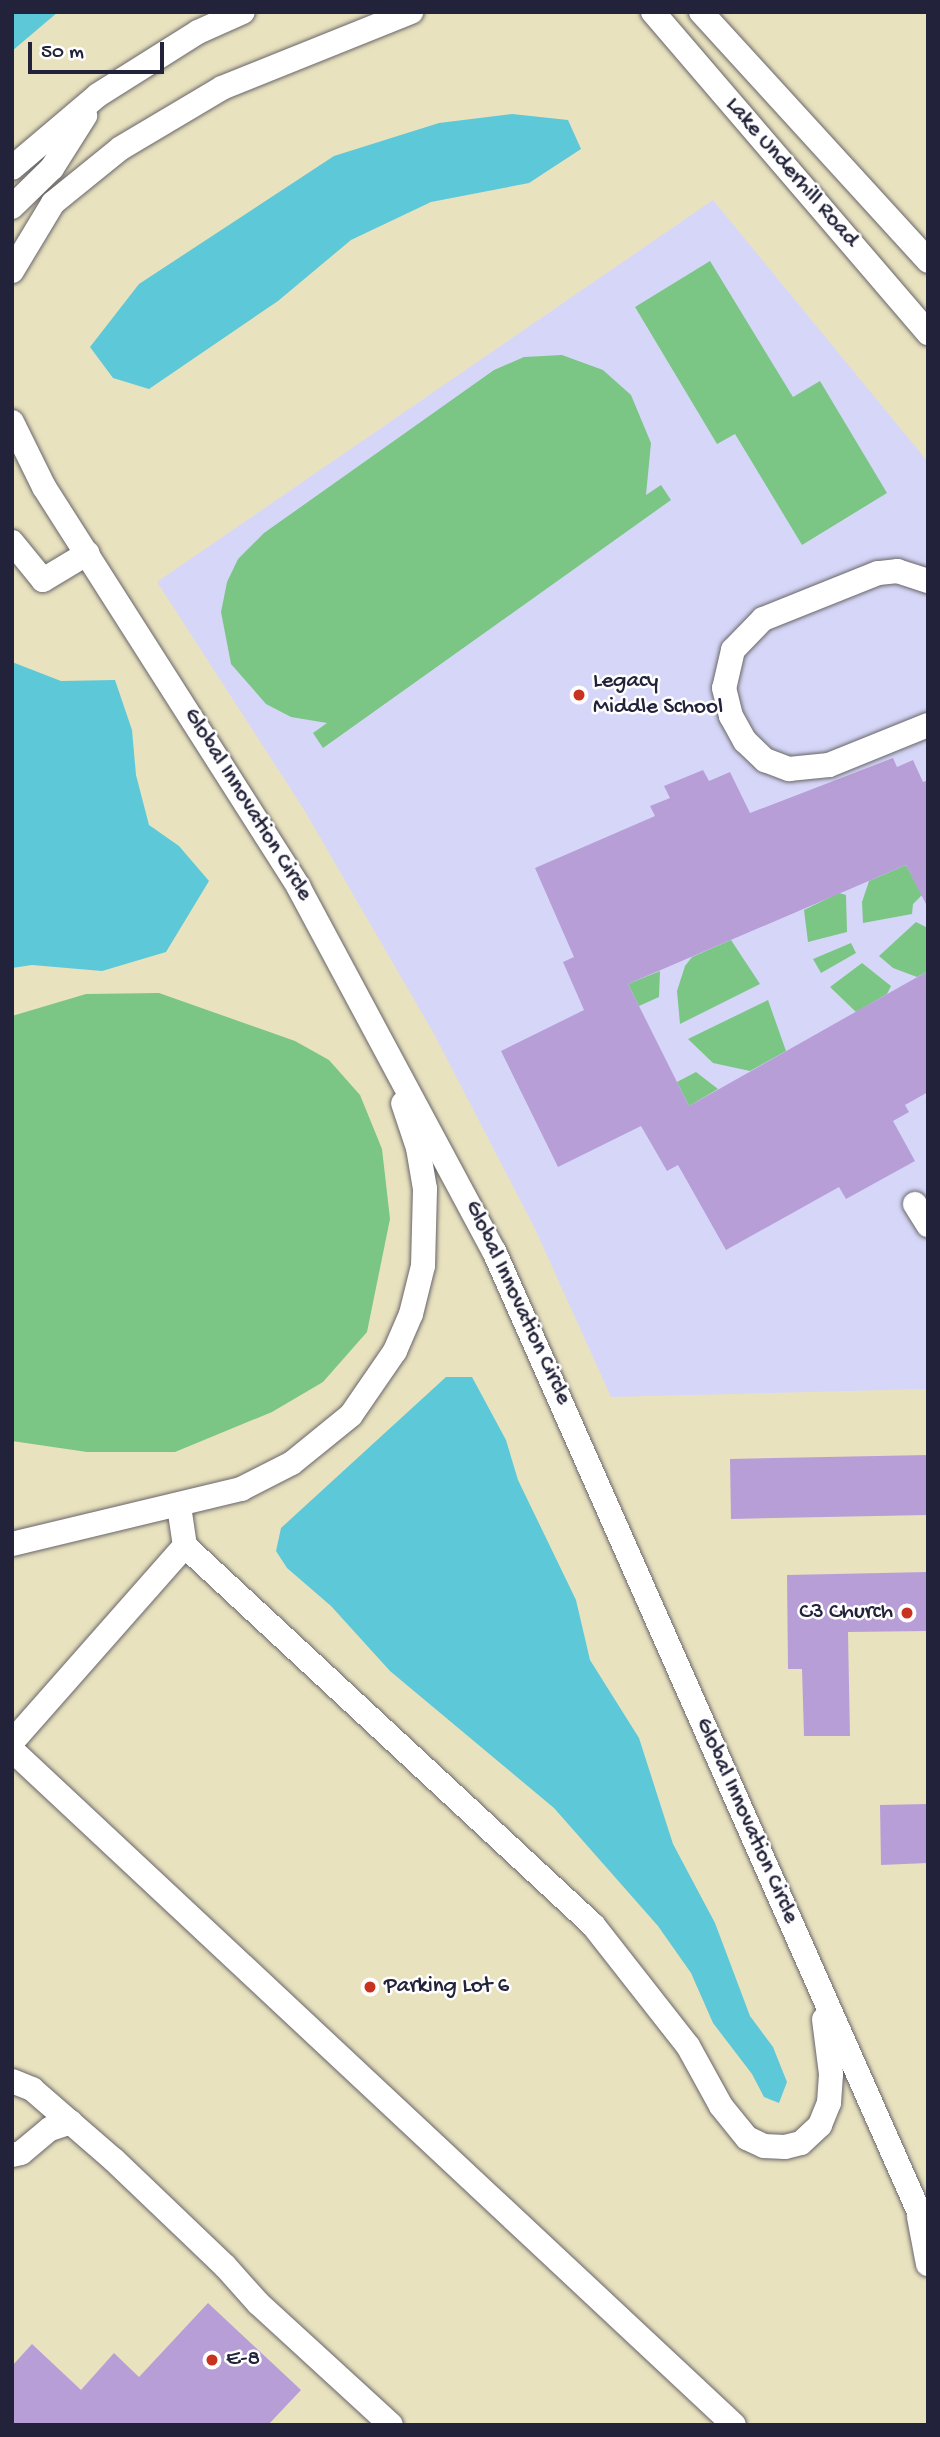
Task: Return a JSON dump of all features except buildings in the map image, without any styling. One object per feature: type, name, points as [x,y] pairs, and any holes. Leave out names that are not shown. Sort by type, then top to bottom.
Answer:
[{"type":"street","points":[[12,168],[98,95],[198,32],[243,12]]},
{"type":"street","points":[[12,271],[53,203],[121,148],[232,83],[411,12]]},
{"type":"street","name":"Lake Underhill Road","points":[[653,12],[928,334]]},
{"type":"street","name":"Lake Underhill Road","points":[[702,14],[928,261]]},
{"type":"street","points":[[12,207],[52,168],[98,95]]},
{"type":"street","name":"Global Innovation Circle","points":[[12,422],[44,487],[264,830],[366,1008],[529,1325],[928,2232]]},
{"type":"street","points":[[12,542],[43,580],[88,553]]},
{"type":"street","points":[[924,724],[830,765],[810,770],[781,767],[758,755],[739,734],[728,708],[724,679],[738,641],[764,619],[878,573],[898,571],[928,581]]},
{"type":"street","points":[[12,1544],[179,1506],[258,1481],[326,1439],[374,1386],[411,1314],[426,1239],[422,1168],[413,1128],[366,1008]]},
{"type":"street","points":[[179,1506],[185,1546],[593,1925],[688,2046],[734,2126],[764,2146],[801,2143],[816,2131],[827,2111],[830,2053],[817,1980]]},
{"type":"street","points":[[12,1742],[185,1546]]},
{"type":"street","points":[[12,1750],[734,2425]]},
{"type":"street","points":[[12,2081],[32,2089],[71,2122],[391,2425]]},
{"type":"street","points":[[12,2155],[21,2153],[50,2129],[71,2122]]},
{"type":"street","points":[[917,2208],[928,2264]]},
{"type":"shaded area","name":"Legacy Middle School","points":[[713,200],[928,462],[928,1389],[611,1397],[535,1229],[434,1034],[303,808],[157,582]]},
{"type":"green space","points":[[710,261],[793,397],[820,381],[887,493],[802,545],[735,434],[717,444],[635,307]]},
{"type":"green space","points":[[562,355],[603,370],[631,395],[651,443],[646,495],[661,485],[671,500],[323,748],[313,733],[327,723],[291,717],[266,704],[231,664],[221,612],[227,582],[238,559],[264,533],[494,370],[524,357]]},
{"type":"green space","points":[[906,865],[922,895],[913,904],[912,914],[863,923],[862,902],[869,881]]},
{"type":"green space","points":[[839,893],[846,895],[847,932],[808,942],[804,910]]},
{"type":"green space","points":[[916,922],[928,928],[928,971],[917,977],[893,968],[879,956]]},
{"type":"green space","points":[[731,940],[760,984],[680,1024],[677,991],[685,966],[692,957]]},
{"type":"green space","points":[[851,943],[856,953],[821,973],[813,959]]},
{"type":"green space","points":[[862,963],[891,986],[887,994],[856,1012],[830,987]]},
{"type":"green space","points":[[660,971],[659,997],[639,1006],[628,984]]},
{"type":"green space","points":[[159,993],[295,1041],[329,1060],[360,1095],[382,1149],[390,1219],[367,1332],[323,1382],[272,1412],[175,1452],[87,1452],[12,1441],[12,1016],[86,994]]},
{"type":"green space","points":[[768,1000],[786,1051],[750,1071],[713,1063],[688,1039]]},
{"type":"green space","points":[[696,1072],[718,1089],[689,1106],[677,1082]]},
{"type":"water","points":[[12,12],[58,12],[12,51]]},
{"type":"water","points":[[512,114],[568,120],[581,149],[529,183],[431,202],[351,240],[278,301],[149,389],[113,378],[90,347],[139,284],[334,156],[439,123]]},
{"type":"water","points":[[12,662],[61,681],[115,680],[132,730],[136,775],[149,825],[179,846],[209,881],[166,952],[102,971],[32,965],[12,968]]},
{"type":"water","points":[[446,1377],[472,1377],[506,1440],[518,1480],[576,1600],[590,1660],[639,1738],[673,1844],[715,1923],[750,2016],[773,2047],[787,2082],[779,2103],[764,2097],[752,2074],[713,2023],[691,1973],[658,1926],[554,1808],[390,1671],[331,1606],[287,1568],[276,1551],[281,1528]]},
{"type":"place","name":"Legacy Middle School","points":[[579,695]]},
{"type":"place","name":"C3 Church","points":[[907,1613]]},
{"type":"place","name":"Parking Lot 6","points":[[370,1987]]},
{"type":"place","name":"E-8","points":[[212,2360]]}]
